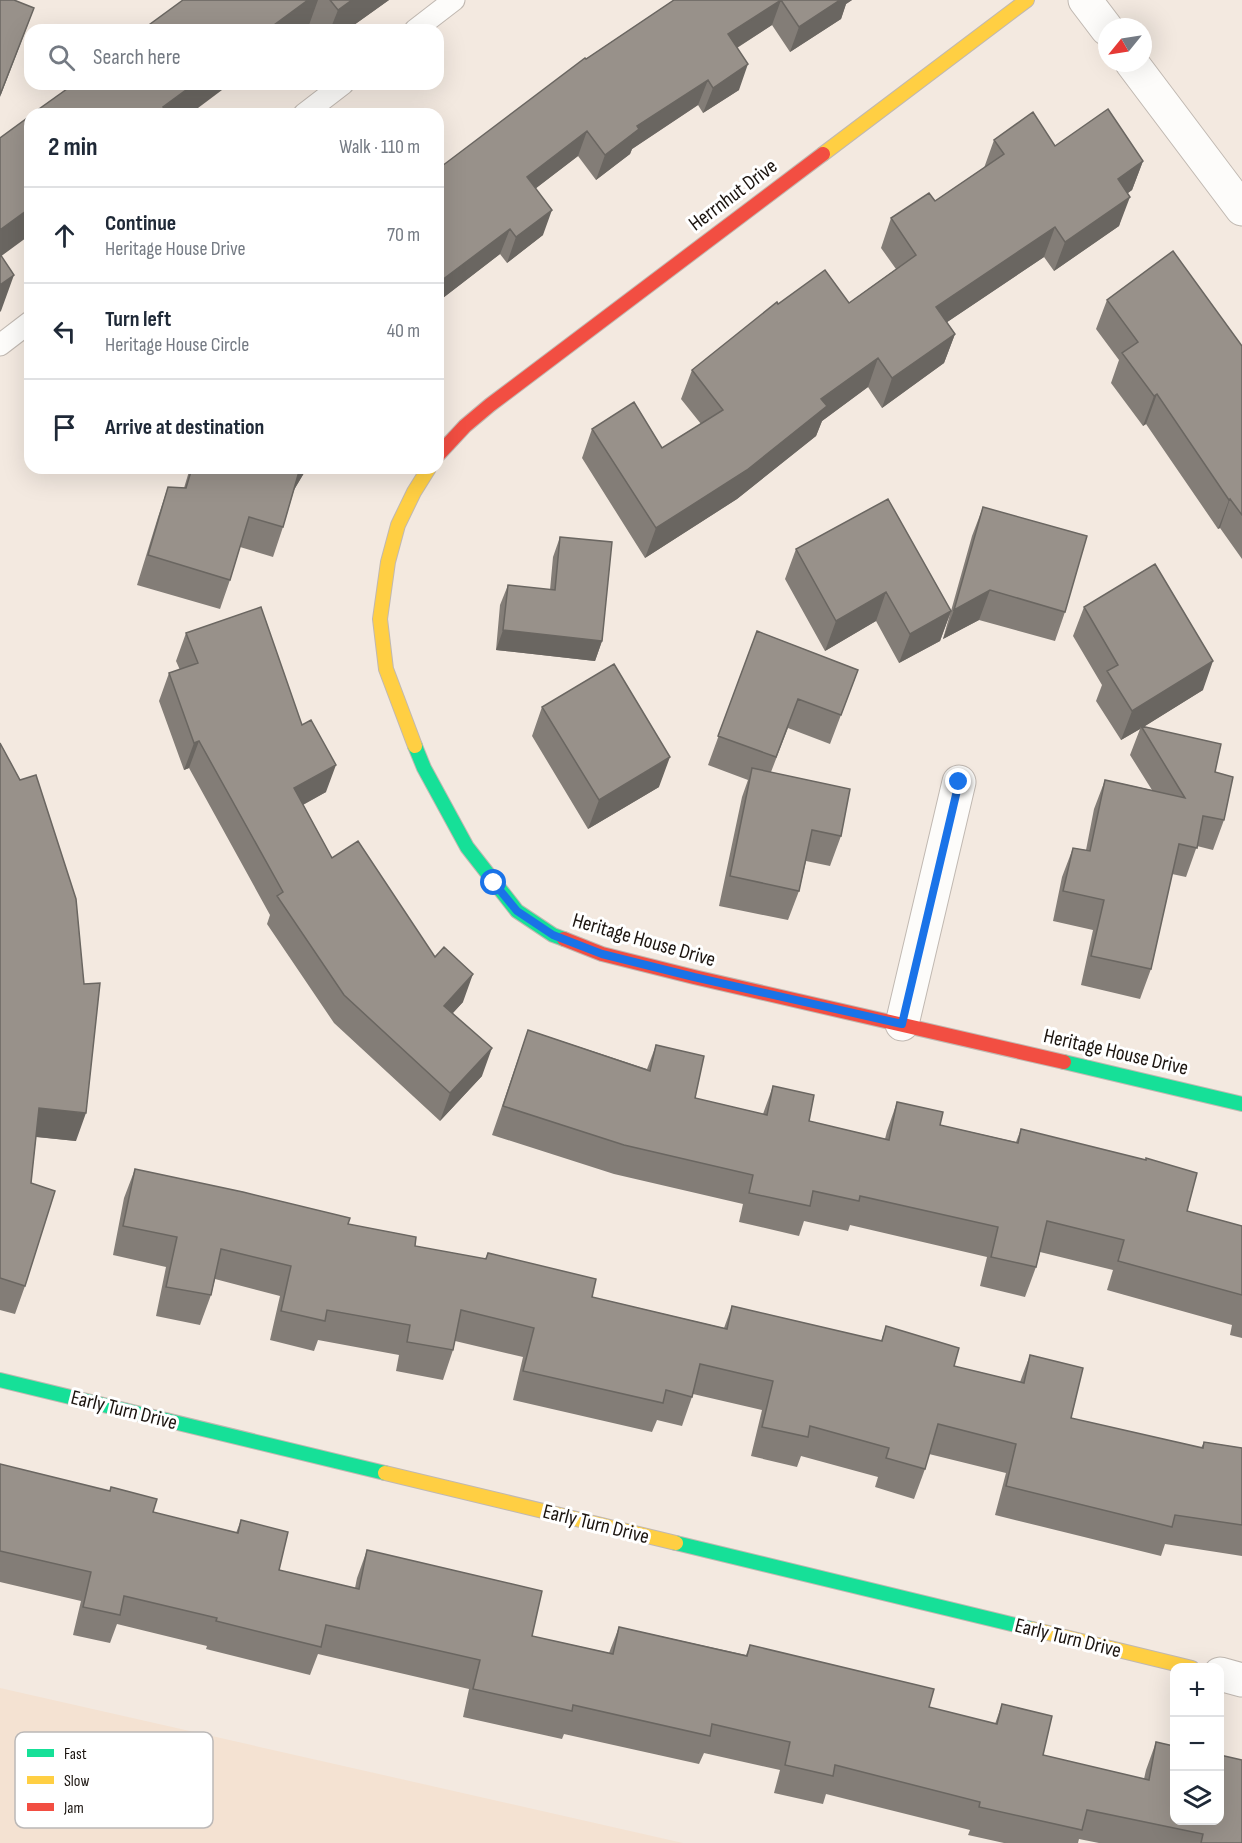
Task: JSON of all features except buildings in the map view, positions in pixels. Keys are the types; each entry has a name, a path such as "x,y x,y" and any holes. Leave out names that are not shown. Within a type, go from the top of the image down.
{"street":[{"name":"Herrnhut Drive","path":"444,449 465,426 490,405 1027,0"},
{"path":"1085,0 1099,18"},
{"path":"1139,72 1242,209"},
{"name":"Heritage House Drive","path":"425,474 398,525 388,562 380,619 386,669 424,768 467,847 517,911 553,935 602,954 1242,1104"},
{"path":"902,1024 959,782"},
{"name":"Early Turn Drive","path":"0,1380 1171,1663"},
{"path":"1224,1675 1242,1680"}],"lane":[{"path":"422,24 454,0"},
{"path":"312,108 335,90"},
{"path":"0,345 24,327"}],"shaded area":[{"path":"0,1688 194,1732 15,1732 15,1828 213,1828 213,1736 683,1843 0,1843"}],"traffic: fast":[{"path":"415,746 424,768 467,847 517,911 553,935 564,939"},
{"path":"1064,1062 1242,1104"},
{"path":"0,1380 385,1473"},
{"path":"676,1543 1032,1629"}],"traffic: slow":[{"path":"823,154 1027,0"},
{"path":"415,746 386,669 380,619 388,562 398,525 425,474"},
{"path":"385,1473 676,1543"},
{"path":"1032,1629 1171,1663"}],"traffic: jam":[{"path":"444,449 465,426 490,405 823,154"},
{"path":"564,939 602,954 694,977 1064,1062"}],"route":[{"path":"494,883 517,911 553,935 602,954 902,1024 959,782"}]}
